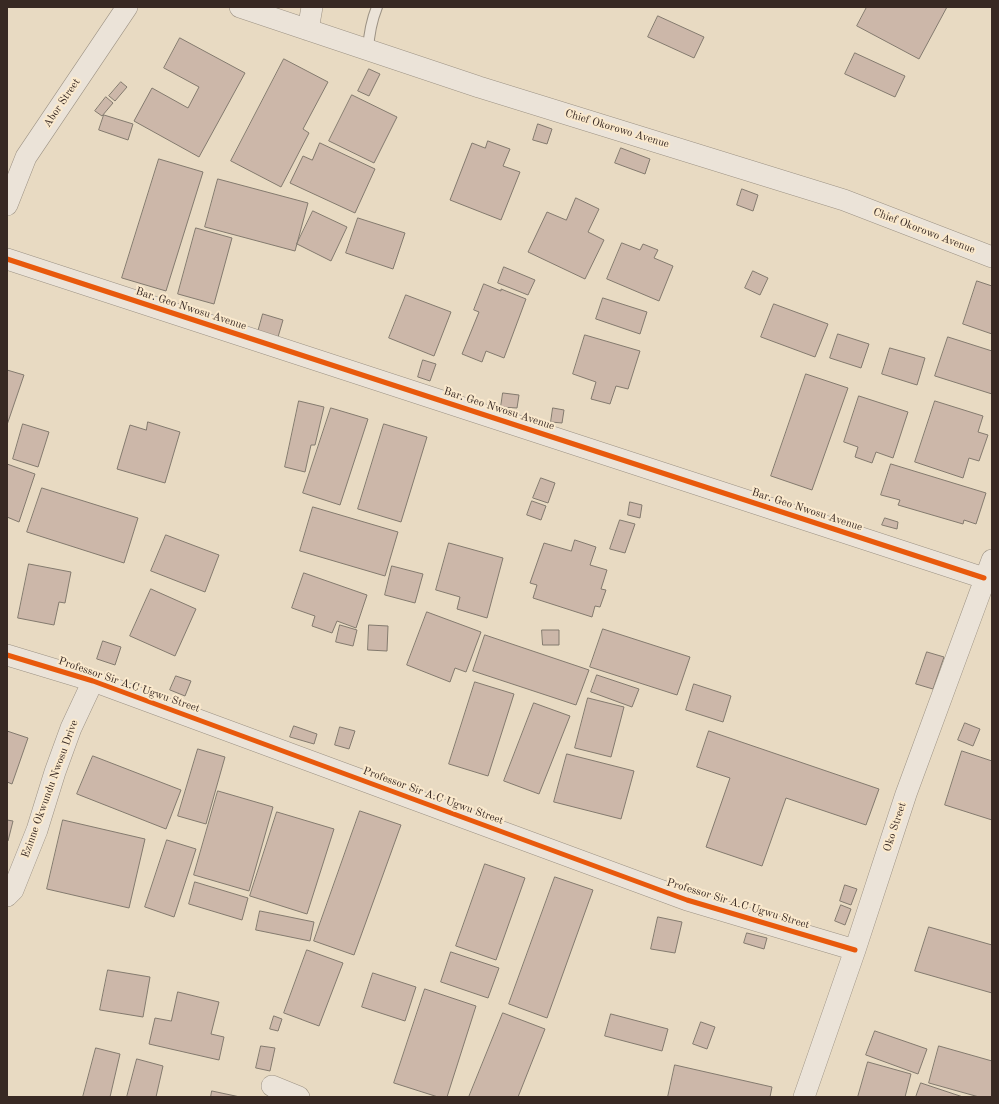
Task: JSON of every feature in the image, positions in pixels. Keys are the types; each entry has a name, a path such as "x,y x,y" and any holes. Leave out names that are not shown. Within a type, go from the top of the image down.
{"street":[{"name":"Abor Street","path":"7,205 26,157 127,7"},
{"name":"Chief Okorowo Avenue","path":"240,7 487,89 844,200 992,257"},
{"path":"308,30 312,7"},
{"name":"Bar. Geo Nwosu Avenue","path":"7,259 984,578"},
{"name":"Oko Street","path":"804,1097 906,794 984,578 992,560"},
{"name":"Professor Sir A.C Ugwu Street","path":"7,655 93,681 687,900 854,950"},
{"name":"Ezinne Okwundu Nwosu Drive","path":"7,896 13,890 36,830 71,728 93,681"},
{"path":"272,1086 300,1097"}],"lane":[{"path":"368,50 372,20 378,7"}],"building":[{"path":"867,7 947,7 919,59 857,26"},
{"path":"658,16 704,37 694,58 648,37"},
{"path":"180,38 245,73 199,157 134,121 152,88 188,108 199,87 164,68"},
{"path":"855,53 905,76 895,97 845,74"},
{"path":"284,59 328,82 303,129 309,133 281,187 231,161"},
{"path":"369,69 380,74 369,96 358,91"},
{"path":"121,82 127,87 115,101 109,96"},
{"path":"352,95 397,117 374,163 329,141"},
{"path":"106,97 113,103 102,116 95,111"},
{"path":"104,115 133,124 128,140 99,130"},
{"path":"538,124 552,129 547,144 533,140"},
{"path":"488,141 510,149 503,166 520,172 501,220 450,200 472,143 485,148"},
{"path":"320,143 375,169 355,213 290,183 303,156 312,160"},
{"path":"621,148 650,159 645,174 615,163"},
{"path":"159,159 203,172 166,291 122,278"},
{"path":"218,179 308,203 295,251 205,227"},
{"path":"742,189 758,195 753,211 737,205"},
{"path":"576,198 599,209 588,232 604,240 585,279 528,252 547,212 566,220"},
{"path":"313,211 347,227 331,261 297,244"},
{"path":"358,218 405,233 393,269 346,253"},
{"path":"196,228 232,238 214,304 178,294"},
{"path":"622,243 640,250 643,244 658,250 654,258 673,266 659,301 607,279"},
{"path":"504,267 535,280 528,295 498,283"},
{"path":"753,271 768,278 760,295 745,288"},
{"path":"977,281 992,286 992,334 963,324"},
{"path":"484,284 526,299 504,358 486,351 482,362 462,354 479,312 474,310"},
{"path":"406,295 451,312 434,356 389,338"},
{"path":"603,298 647,312 640,334 596,319"},
{"path":"774,304 828,324 815,357 761,337"},
{"path":"263,314 283,320 278,337 258,332"},
{"path":"838,334 869,344 861,368 830,358"},
{"path":"585,335 640,351 628,389 616,386 610,404 591,399 596,382 573,374"},
{"path":"948,337 992,351 992,394 935,376"},
{"path":"890,348 925,358 917,385 882,374"},
{"path":"423,360 436,364 430,381 418,377"},
{"path":"7,370 24,375 7,425"},
{"path":"806,374 848,388 812,490 771,476"},
{"path":"503,393 519,395 517,408 501,407"},
{"path":"859,396 908,412 893,458 876,452 872,463 855,457 858,447 844,442"},
{"path":"299,401 324,407 315,445 311,445 305,472 285,467"},
{"path":"935,401 983,416 978,432 988,435 979,461 969,458 963,478 915,462"},
{"path":"331,408 368,419 340,505 303,493"},
{"path":"553,408 564,410 562,423 551,422"},
{"path":"148,422 180,432 165,483 117,469 130,425 146,430"},
{"path":"23,424 49,432 38,467 13,459"},
{"path":"384,424 427,437 401,522 358,509"},
{"path":"7,464 35,474 19,522 7,517"},
{"path":"891,464 986,493 976,524 964,520 963,524 898,505 900,500 881,495"},
{"path":"541,478 555,483 548,503 533,498"},
{"path":"42,488 138,518 124,563 27,532"},
{"path":"532,501 546,506 541,520 527,515"},
{"path":"630,502 642,505 640,518 628,515"},
{"path":"313,507 398,532 385,576 300,551"},
{"path":"885,518 898,522 897,529 882,525"},
{"path":"620,520 635,524 625,553 610,549"},
{"path":"166,535 219,555 205,592 151,571"},
{"path":"575,540 596,547 590,565 607,570 601,589 606,590 600,607 595,606 592,617 533,598 537,585 530,583 544,543 571,551"},
{"path":"449,543 503,558 487,618 457,609 460,597 436,590"},
{"path":"29,564 71,572 65,603 59,602 54,625 18,618"},
{"path":"392,566 423,574 415,603 385,595"},
{"path":"304,573 367,595 356,628 337,621 332,633 312,626 315,616 292,608"},
{"path":"151,589 196,609 175,656 130,636"},
{"path":"427,612 481,632 466,672 455,668 450,682 407,665"},
{"path":"340,625 357,630 353,646 336,642"},
{"path":"369,625 388,626 387,651 368,650"},
{"path":"603,629 690,657 677,695 590,667"},
{"path":"542,630 559,630 559,645 543,645"},
{"path":"485,635 589,670 576,705 473,671"},
{"path":"103,641 121,647 115,665 97,659"},
{"path":"927,652 944,657 933,689 916,684"},
{"path":"597,675 639,689 632,707 591,692"},
{"path":"176,676 191,681 185,696 170,690"},
{"path":"475,682 514,694 488,776 449,764"},
{"path":"694,684 731,696 723,722 686,710"},
{"path":"588,698 624,707 611,757 575,748"},
{"path":"534,703 570,716 539,794 504,781"},
{"path":"965,723 980,729 973,746 958,740"},
{"path":"294,726 317,734 314,744 290,737"},
{"path":"340,727 355,731 349,749 335,745"},
{"path":"7,731 28,738 12,784 7,782"},
{"path":"709,731 879,789 866,825 786,798 762,866 706,847 730,778 697,767"},
{"path":"198,749 225,757 206,824 178,816"},
{"path":"962,751 992,761 992,820 945,805"},
{"path":"567,754 634,771 621,819 554,802"},
{"path":"93,756 181,790 166,829 77,794"},
{"path":"218,791 273,807 249,891 194,875"},
{"path":"360,811 401,825 354,955 314,941"},
{"path":"277,812 334,829 307,914 250,896"},
{"path":"7,820 13,821 8,841 7,841"},
{"path":"63,820 145,839 129,908 47,889"},
{"path":"167,840 196,849 174,917 145,907"},
{"path":"485,864 525,878 496,960 456,946"},
{"path":"555,877 593,890 547,1018 509,1004"},
{"path":"195,882 248,898 242,920 189,904"},
{"path":"845,885 857,889 851,905 840,901"},
{"path":"841,905 851,909 845,925 835,921"},
{"path":"260,911 314,922 310,941 256,930"},
{"path":"658,917 682,922 675,953 651,949"},
{"path":"929,927 992,945 992,993 915,971"},
{"path":"747,933 767,938 764,949 744,943"},
{"path":"307,950 343,963 319,1026 284,1013"},
{"path":"451,952 499,968 488,998 441,982"},
{"path":"108,970 150,977 143,1017 100,1010"},
{"path":"373,973 416,987 405,1021 362,1007"},
{"path":"425,989 476,1006 447,1097 438,1097 394,1083"},
{"path":"178,992 219,1002 211,1034 224,1037 219,1060 149,1044 155,1018 171,1021"},
{"path":"503,1013 545,1029 518,1097 469,1097"},
{"path":"611,1014 668,1029 662,1051 605,1036"},
{"path":"274,1016 282,1019 278,1031 270,1029"},
{"path":"701,1022 715,1027 707,1049 693,1044"},
{"path":"875,1031 927,1049 918,1074 866,1055"},
{"path":"261,1046 275,1048 270,1071 256,1068"},
{"path":"939,1046 992,1061 992,1097 979,1097 929,1083"},
{"path":"96,1048 120,1054 110,1097 83,1097"},
{"path":"137,1059 163,1066 156,1097 127,1097"},
{"path":"868,1062 911,1074 905,1097 858,1097"},
{"path":"675,1065 772,1087 770,1097 668,1097"},
{"path":"921,1083 963,1097 916,1097"},
{"path":"212,1091 240,1097 211,1097"}],"cycle path":[{"path":"7,259 984,578"},
{"path":"7,655 93,681 687,900 855,950"}]}
